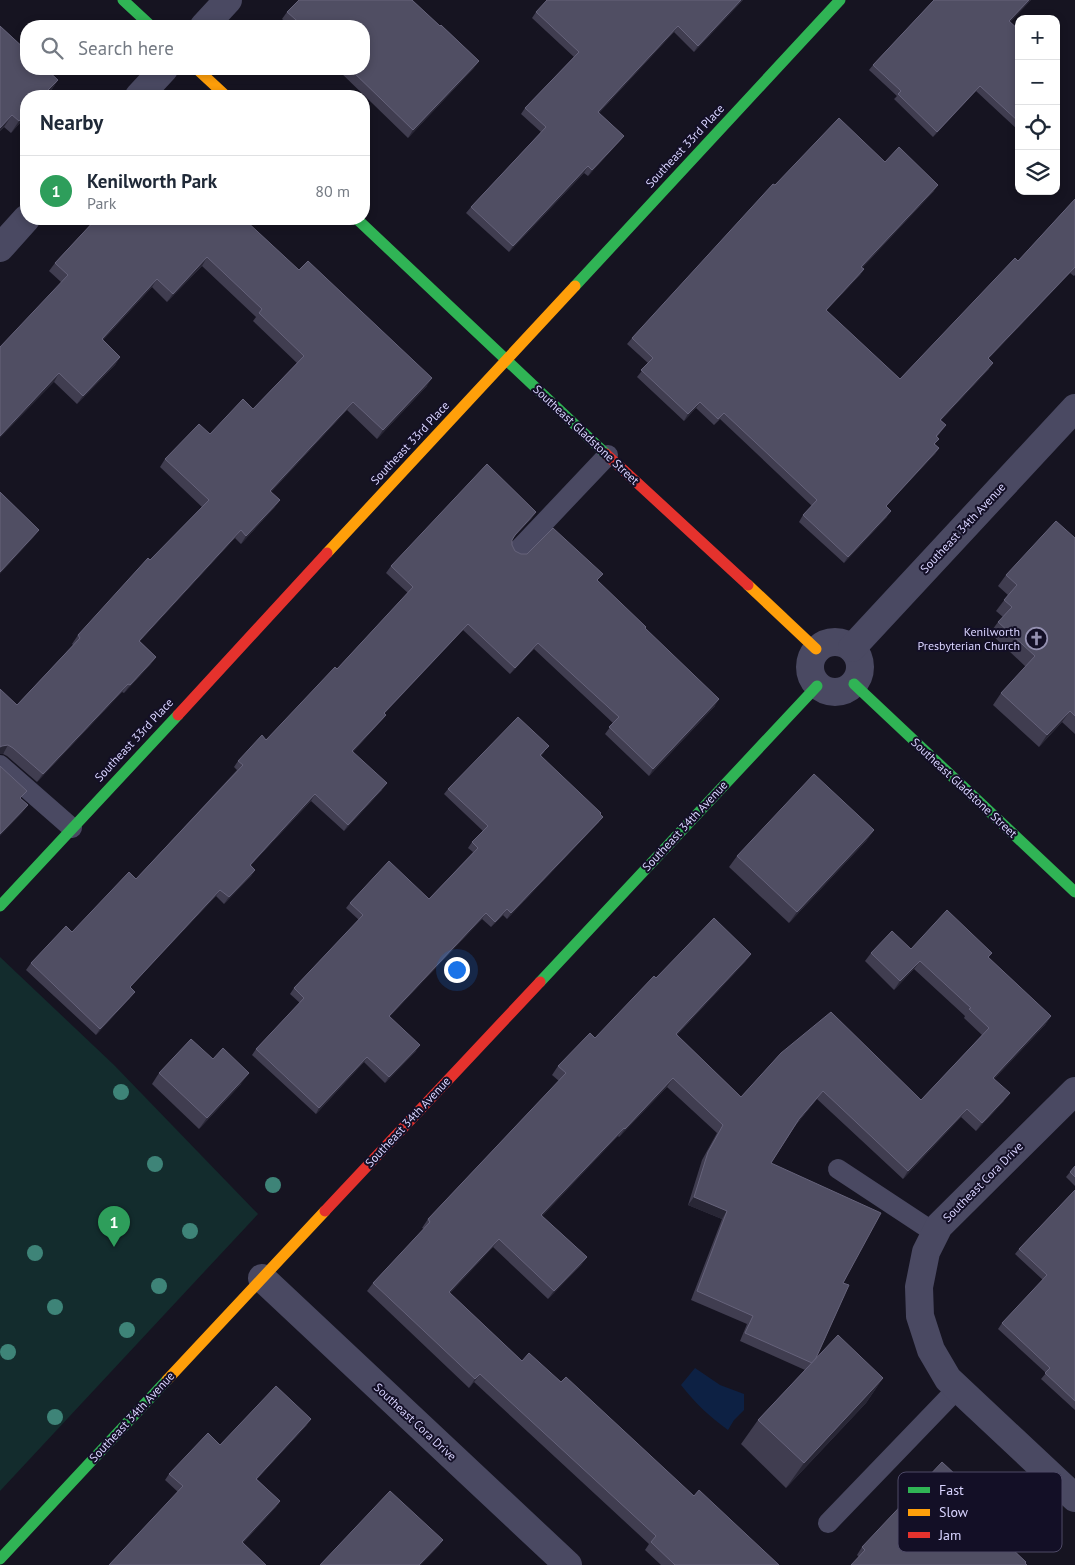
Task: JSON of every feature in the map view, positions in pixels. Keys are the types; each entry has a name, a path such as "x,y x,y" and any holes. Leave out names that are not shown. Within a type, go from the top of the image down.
{"street":[{"path":"123,0 145,20"},
{"path":"210,20 228,0"},
{"name":"Southeast 33rd Place","path":"0,906 840,0"},
{"path":"145,90 158,75"},
{"path":"203,75 220,90"},
{"path":"0,248 21,225"},
{"name":"Southeast Gladstone Street","path":"363,225 505,360 816,649"},
{"name":"Southeast 34th Avenue","path":"852,648 1075,408"},
{"path":"838,642 852,648 858,656 860,666 859,675 854,684 846,690 836,692 826,691 818,686 809,668 811,658 816,649 823,644 838,642"},
{"name":"Southeast Gladstone Street","path":"854,684 1075,892"},
{"name":"Southeast 34th Avenue","path":"0,1559 818,686"},
{"name":"Southeast Cora Drive","path":"1047,1472 948,1379 931,1350 920,1316 920,1287 926,1252 939,1226 1075,1091"},
{"name":"Southeast Cora Drive","path":"262,1278 568,1565"},
{"name":"Southeast Cora Drive","path":"1062,1486 1075,1498"}],"lane":[{"path":"519,549 608,455"},
{"path":"0,765 72,828"},
{"path":"838,1169 935,1233"},
{"path":"828,1523 958,1388"}],"green space":[{"path":"0,957 114,1065 258,1214 0,1491"}],"water":[{"path":"695,1368 720,1385 744,1394 744,1410 734,1420 728,1430 703,1409 681,1385"}],"building":[{"path":"299,0 412,0 479,61 413,130 356,75 370,75 370,20 296,20 287,12"},
{"path":"547,0 741,0 698,46 678,26 598,112 624,136 592,170 588,166 513,246 471,207 546,127 525,108 579,52 536,12"},
{"path":"934,0 1029,0 1009,21 1015,26 1015,118 980,86 937,132 898,94 901,91 873,65"},
{"path":"0,26 20,44 20,75 53,75 58,80 48,90 20,90 20,120 12,115 0,128"},
{"path":"839,118 885,162 899,147 938,185 861,267 864,269 826,310 900,379 1015,258 1018,261 1075,199 1075,267 988,358 993,363 940,420 946,425 936,436 939,439 934,444 939,448 886,506 891,511 848,557 803,515 817,500 724,413 718,419 700,402 688,414 641,370 653,358 632,338 773,184 775,185"},
{"path":"90,225 250,225 299,270 308,261 432,378 383,430 353,402 270,491 280,500 246,536 241,530 139,641 156,657 43,774 13,748 8,745 0,747 0,689 17,705 80,638 78,635 148,558 150,560 209,500 165,459 199,424 210,434 243,399 253,409 304,356 259,313 262,309 207,257 173,294 157,279 102,339 120,357 83,396 59,373 0,436 0,347 68,275 55,263"},
{"path":"487,464 536,512 512,540 515,551 527,554 553,528 603,574 597,580 719,699 653,769 609,727 619,717 538,643 515,668 468,624 384,713 386,715 352,751 387,783 348,825 315,794 250,865 255,870 229,897 220,890 130,987 135,992 100,1029 31,963 66,926 72,932 129,872 136,879 243,765 238,761 262,735 266,740 335,667 337,669 413,587 391,566"},
{"path":"0,492 39,530 0,572"},
{"name":"Kenilworth Presbyterian Church","path":"1056,521 1075,538 1075,716 1070,711 1047,735 1001,693 1035,656 998,622 1012,607 1004,600 1017,585 1006,575"},
{"path":"518,717 549,746 540,755 603,817 511,913 507,909 495,922 486,913 389,1016 420,1045 389,1077 367,1057 319,1108 256,1049 304,998 294,988 363,915 350,903 389,861 429,899 478,848 472,842 488,826 448,789"},
{"path":"0,766 27,791 20,798 28,805 0,834"},
{"path":"814,774 874,830 797,912 737,856"},
{"path":"947,910 992,953 988,957 1051,1016 993,1078 1010,1093 982,1123 967,1109 908,1171 823,1091 799,1119 771,1163 881,1213 843,1283 849,1285 812,1363 745,1333 753,1316 697,1291 727,1211 694,1197 708,1152 723,1125 673,1078 541,1215 587,1257 554,1291 499,1239 449,1292 522,1361 529,1353 561,1382 566,1377 694,1496 699,1490 779,1565 675,1565 651,1542 656,1536 480,1374 475,1379 373,1283 430,1222 428,1219 566,1073 558,1066 590,1033 595,1038 654,976 656,978 714,918 751,954 676,1034 741,1097 781,1053 831,1012 921,1100 989,1028 969,1009 971,1008 920,961 900,981 871,953 892,931 911,949"},
{"path":"191,1039 213,1059 223,1048 249,1073 207,1118 159,1073"},
{"path":"1075,1166 1075,1177 1070,1172"},
{"path":"1075,1190 1075,1401 1045,1373 1050,1368 1002,1323 1047,1275 1019,1249"},
{"path":"838,1335 883,1378 804,1463 758,1420"},
{"path":"276,1386 311,1419 256,1479 280,1501 242,1542 266,1565 109,1565 183,1486 169,1474 208,1433 220,1445"},
{"path":"942,1462 953,1472 933,1472"},
{"path":"390,1491 443,1540 419,1565 320,1565"},
{"path":"898,1509 898,1552 1015,1552 1027,1565 851,1565 865,1550 862,1547"}],"traffic: fast":[{"path":"123,0 145,20"},
{"path":"575,286 840,0"},
{"path":"363,225 606,454"},
{"path":"854,684 1075,892"},
{"path":"540,982 817,686"},
{"path":"0,906 178,715"},
{"path":"0,1559 167,1380"}],"traffic: slow":[{"path":"203,75 220,90"},
{"path":"327,553 575,286"},
{"path":"748,585 816,649"},
{"path":"167,1380 325,1211"}],"traffic: jam":[{"path":"606,454 748,585"},
{"path":"178,715 327,553"},
{"path":"325,1211 540,982"}],"place":[{"name":"Kenilworth Presbyterian Church","path":"1036,639"},
{"name":"Kenilworth Park","path":"114,1247"}]}
